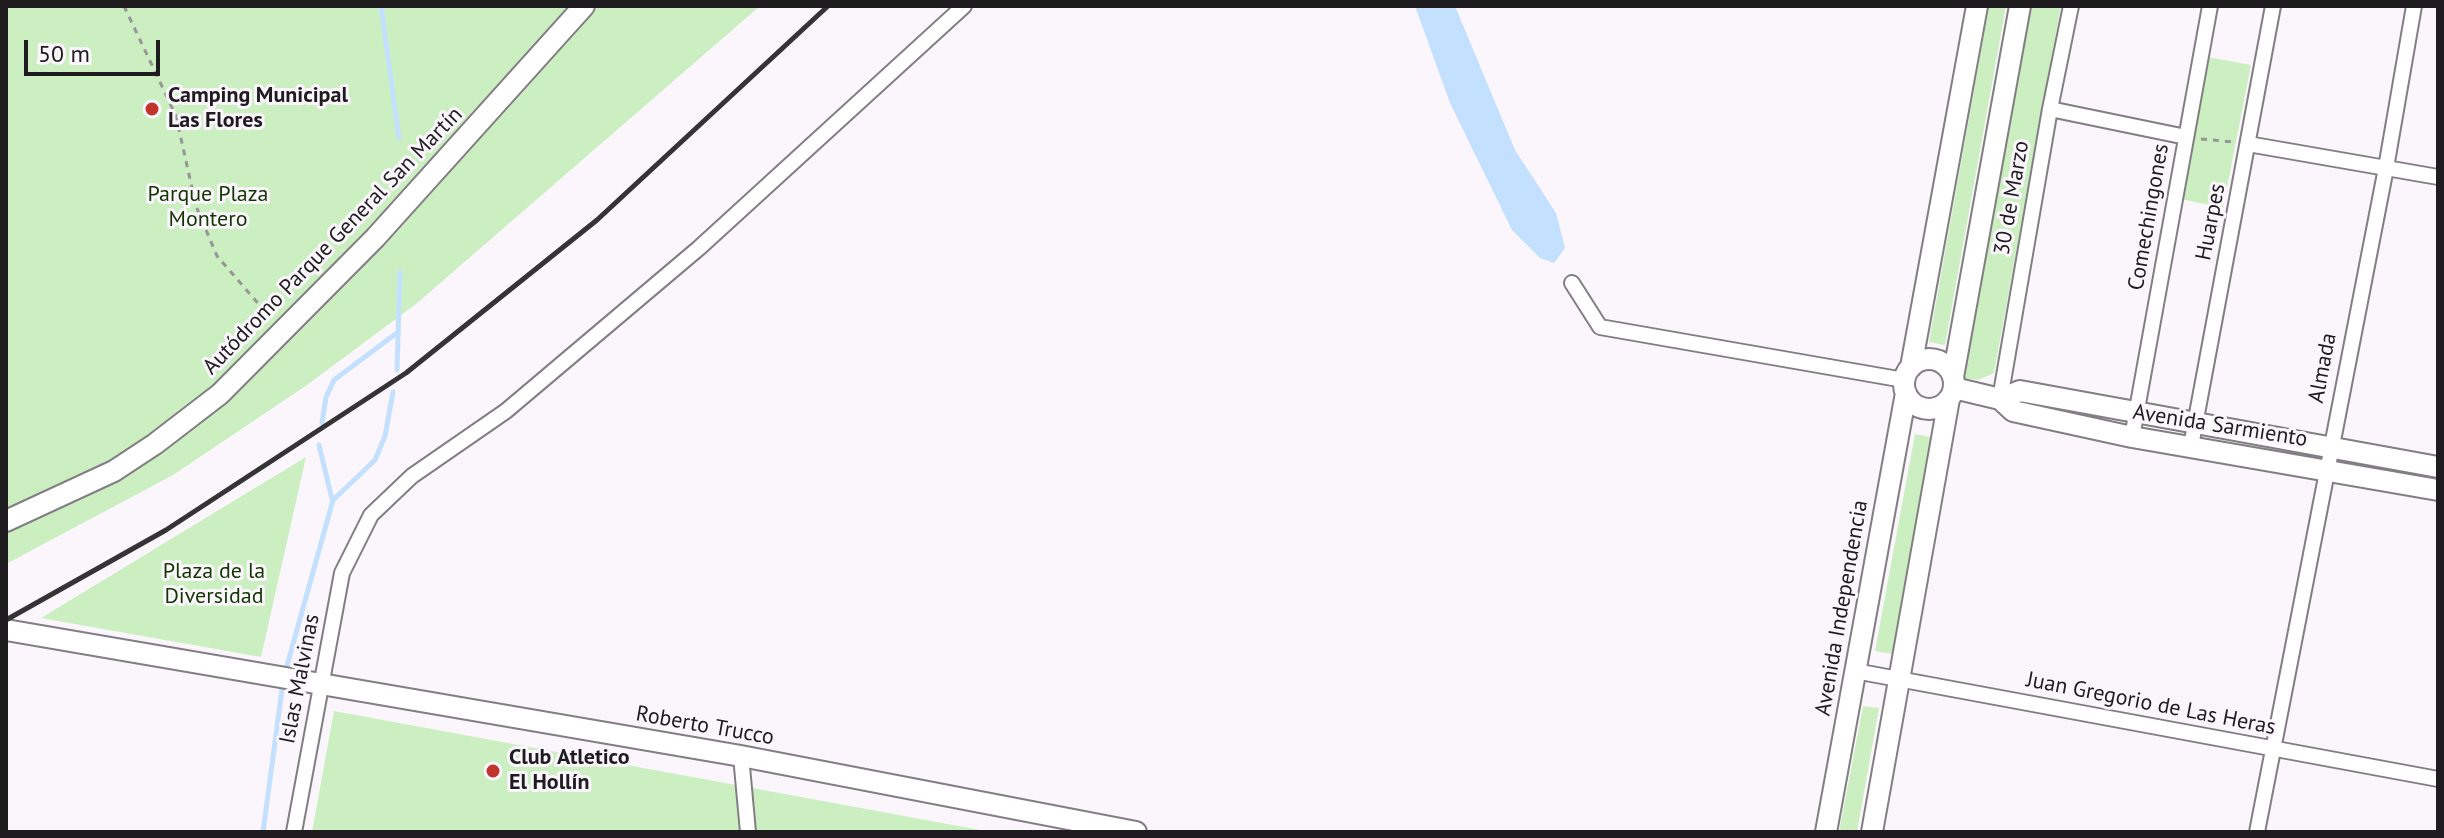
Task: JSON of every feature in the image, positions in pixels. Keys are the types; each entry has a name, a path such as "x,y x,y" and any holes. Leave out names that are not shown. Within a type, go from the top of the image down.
{"main road":[{"name":"Autódromo Parque General San Martín","path":"6,521 114,471 220,394 375,238 584,6"},
{"name":"Avenida Independencia","path":"1826,832 1977,6"},
{"path":"1872,832 2020,6"},
{"path":"1925,359 1938,360 1952,388 1928,409 1915,404 1907,380 1925,359"},
{"name":"Avenida Sarmiento","path":"1952,388 2000,399 2013,411 2132,437 2327,468 2438,490"},
{"name":"Avenida Sarmiento","path":"2000,399 2020,391 2438,467"},
{"name":"Roberto Trucco","path":"6,630 741,756 1062,826 1136,832"}],"street":[{"name":"Islas Malvinas","path":"294,832 342,573 357,537 390,495 506,411 699,248 964,6"},
{"name":"30 de Marzo","path":"2000,399 2071,6"},
{"name":"Comechingones","path":"2132,437 2210,6"},
{"name":"Huarpes","path":"2191,446 2273,6"},
{"name":"Almada","path":"2257,832 2386,168 2414,6"},
{"path":"2050,109 2186,137"},
{"path":"2248,144 2438,177"},
{"path":"1572,283 1600,327 1907,380"},
{"name":"Juan Gregorio de Las Heras","path":"1855,671 2438,779"},
{"path":"741,756 748,832"}],"path":[{"path":"124,6 176,116 196,206 217,256 263,309 302,313"},
{"path":"2186,137 2248,144"}],"green space":[{"name":"Parque Plaza Montero","path":"6,6 760,6 416,304 307,385 173,475 6,564"},
{"path":"1989,6 2006,6 1945,345 1929,342"},
{"path":"2027,6 2061,6 1994,373 1978,380 1963,378"},
{"path":"2208,57 2251,65 2223,208 2181,199"},
{"path":"1915,434 1931,437 1892,654 1875,651"},
{"name":"Plaza de la Diversidad","path":"306,457 261,657 41,618"},
{"path":"1863,706 1879,708 1857,832 1839,832"},
{"name":"Club Atletico El Hollín","path":"334,711 991,832 312,832"}],"water":[{"path":"1415,6 1455,6 1515,150 1556,213 1565,248 1554,263 1540,258 1512,230 1450,103"}],"waterway":[{"path":"381,6 399,138"},
{"path":"397,370 400,272"},
{"path":"322,423 326,397 334,380 398,332"},
{"path":"285,673 333,500 375,460 385,436 393,392"},
{"path":"319,445 332,499"},
{"path":"263,832 283,682"}],"railway":[{"path":"6,620 166,530 406,373 597,220 828,6"}],"place":[{"name":"Camping Municipal Las Flores","path":"152,109"},
{"name":"Club Atletico El Hollín","path":"493,771"}]}
